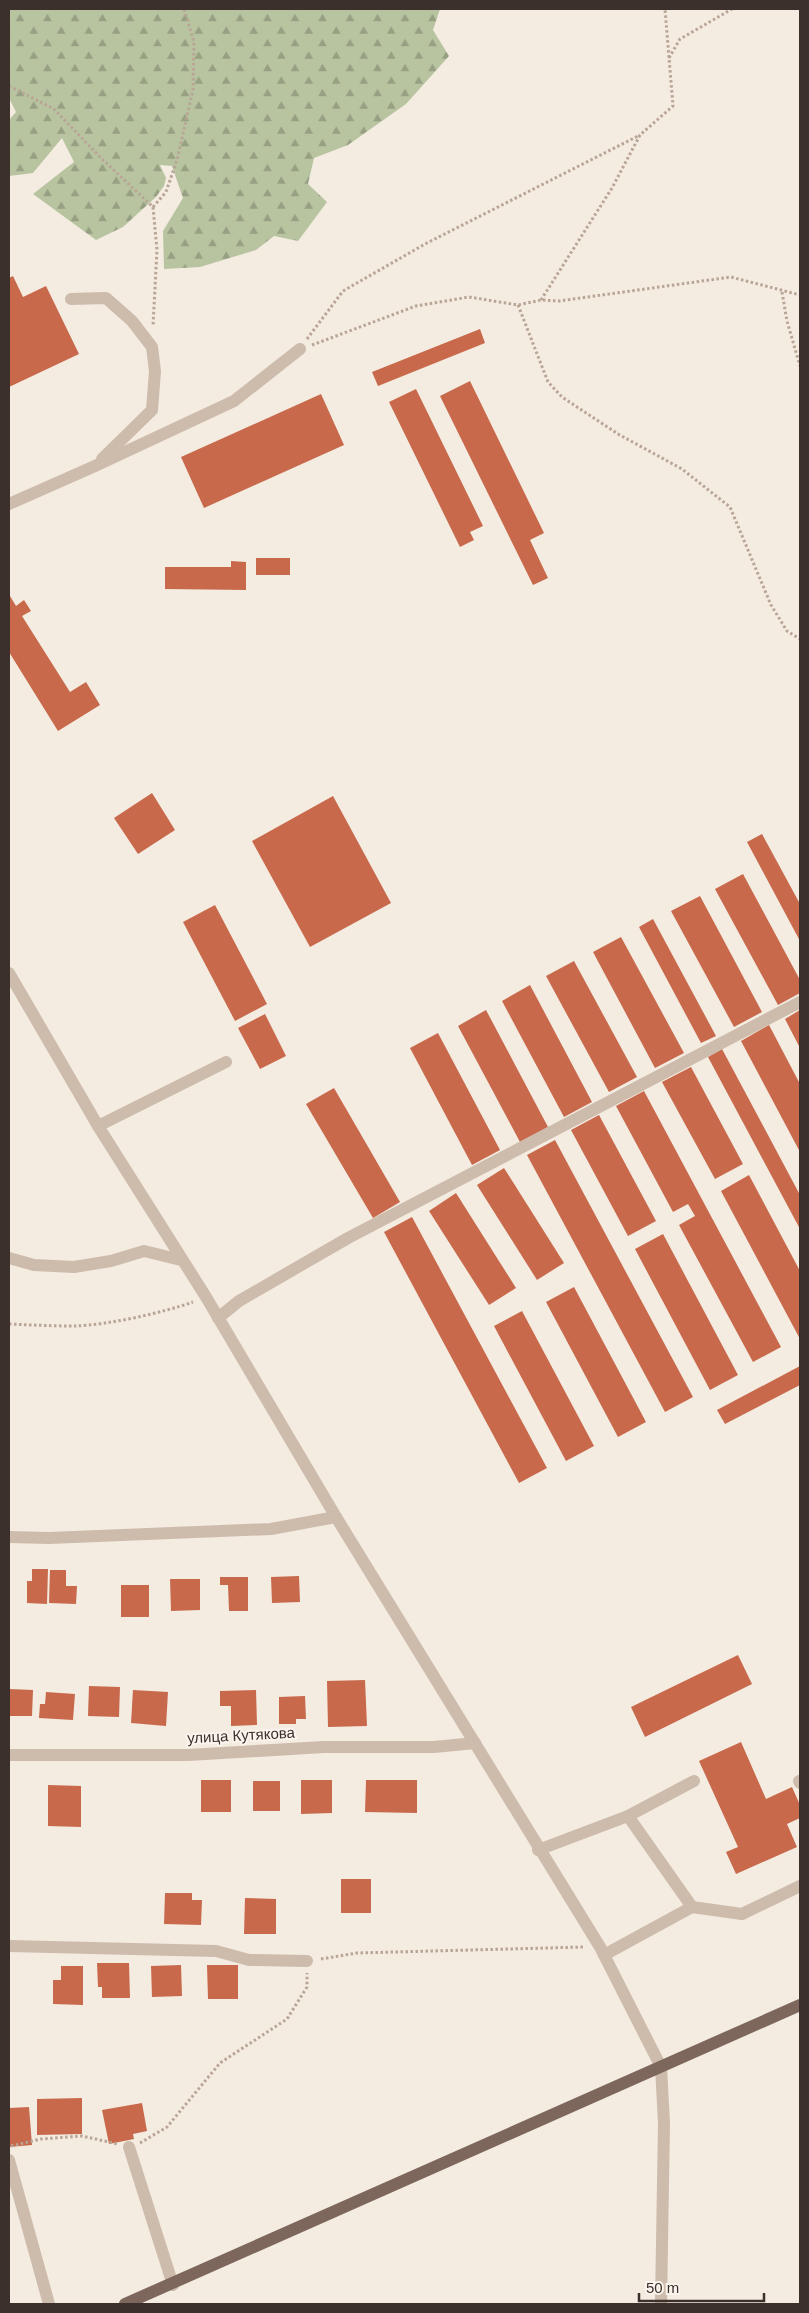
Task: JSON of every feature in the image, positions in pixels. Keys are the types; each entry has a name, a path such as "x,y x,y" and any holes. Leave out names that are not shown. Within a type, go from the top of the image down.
{"main road":[{"path":"126,2304 800,2004"}],"street":[{"path":"71,298 106,298 132,321 152,347 155,370 152,410 95,466"},
{"path":"9,504 234,401 300,349"},
{"path":"9,973 98,1126 206,1298 336,1517 475,1743 538,1850 602,1951 661,2067 664,2123 661,2304"},
{"path":"9,996 23,995"},
{"path":"218,1318 239,1301 348,1238 800,1002"},
{"path":"98,1126 226,1062"},
{"path":"9,1258 34,1265 74,1267 111,1261 144,1251 181,1260"},
{"path":"9,1537 271,1529 336,1517"},
{"name":"улица Кутякова","path":"9,1756 188,1755 324,1747 434,1747 475,1743"},
{"path":"538,1850 628,1816 694,1781"},
{"path":"628,1816 692,1907"},
{"path":"602,1951 692,1907 742,1914 800,1886"},
{"path":"9,1946 216,1952 250,1960 307,1961"},
{"path":"129,2147 172,2285"},
{"path":"9,2160 49,2304"}],"path":[{"path":"152,347 157,250 154,207 166,192 177,160 193,90 194,42 184,9"},
{"path":"300,349 343,291 426,244 640,136 673,106 665,9"},
{"path":"668,58 680,39 732,9"},
{"path":"9,86 54,109 101,158 154,207"},
{"path":"541,300 612,188 640,136"},
{"path":"300,349 416,306 468,297 518,305 541,300 559,301 731,277 782,292 800,295"},
{"path":"782,292 787,321 800,366"},
{"path":"518,305 548,382 562,397 618,434 682,469 730,507 771,605 787,631 800,638"},
{"path":"9,1324 75,1326 97,1324 178,1308 206,1298"},
{"path":"9,2146 41,2139 82,2136 129,2147 146,2141 167,2127 220,2063 287,2020 307,1987 307,1961 357,1953 602,1951"}],"green space":[{"path":"9,9 440,9 433,30 449,56 406,104 348,145 314,158 308,184 327,202 298,241 274,236 256,250 200,267 164,269 163,231 183,198 172,166 160,165 166,178 164,186 156,197 123,227 96,240 33,194 74,162 62,138 33,173 9,176 9,120 16,112 9,98"}],"building":[{"path":"13,276 23,297 46,286 79,354 9,387 9,278"},
{"path":"480,329 485,343 378,386 372,372"},
{"path":"470,381 544,533 530,540 548,578 533,585 440,396"},
{"path":"416,389 483,526 470,532 474,540 460,547 389,402"},
{"path":"321,394 344,445 204,508 181,457"},
{"path":"256,558 290,558 290,575 256,575"},
{"path":"231,561 246,562 246,590 165,589 165,567 231,567"},
{"path":"10,596 16,606 24,600 31,611 22,616 70,692 86,682 100,705 58,731 9,652"},
{"path":"152,793 175,830 138,854 114,818"},
{"path":"333,796 391,903 310,947 252,841"},
{"path":"762,834 800,904 800,941 747,842"},
{"path":"743,874 800,980 800,993 778,1005 715,889"},
{"path":"700,896 762,1012 734,1027 671,911"},
{"path":"215,905 267,1004 235,1021 183,922"},
{"path":"653,919 716,1036 701,1043 639,927"},
{"path":"621,937 684,1053 655,1068 593,952"},
{"path":"574,961 637,1077 609,1092 546,976"},
{"path":"530,985 592,1102 564,1117 502,1001"},
{"path":"486,1010 548,1127 520,1142 458,1026"},
{"path":"800,1010 800,1048 785,1019"},
{"path":"265,1014 286,1056 260,1069 238,1028"},
{"path":"769,1025 800,1084 800,1152 741,1041"},
{"path":"438,1033 500,1150 472,1165 410,1048"},
{"path":"722,1049 800,1195 800,1229 708,1057"},
{"path":"691,1067 743,1164 715,1179 662,1082"},
{"path":"334,1088 400,1202 373,1218 306,1104"},
{"path":"644,1091 781,1347 753,1362 679,1225 695,1216 688,1204 673,1212 616,1106"},
{"path":"599,1115 656,1221 628,1236 571,1130"},
{"path":"555,1140 693,1397 665,1412 527,1155"},
{"path":"504,1168 564,1263 537,1280 477,1185"},
{"path":"749,1175 800,1271 800,1339 721,1191"},
{"path":"456,1193 516,1288 489,1305 429,1211"},
{"path":"412,1217 547,1468 519,1483 384,1232"},
{"path":"663,1234 738,1375 710,1390 635,1249"},
{"path":"574,1287 646,1422 618,1437 546,1302"},
{"path":"522,1311 594,1446 566,1461 494,1326"},
{"path":"800,1366 800,1385 725,1424 717,1410"},
{"path":"32,1569 48,1569 47,1604 27,1603 27,1581 32,1581"},
{"path":"50,1570 66,1570 66,1586 77,1586 76,1604 49,1603"},
{"path":"299,1576 300,1602 272,1603 271,1577"},
{"path":"220,1577 248,1577 248,1611 229,1611 228,1585 220,1585"},
{"path":"170,1579 200,1579 200,1610 171,1611"},
{"path":"121,1585 149,1585 149,1617 121,1617"},
{"path":"738,1655 752,1684 645,1737 631,1707"},
{"path":"365,1680 367,1726 328,1727 327,1681"},
{"path":"89,1686 120,1687 119,1717 88,1716"},
{"path":"9,1689 33,1690 32,1716 9,1716"},
{"path":"133,1690 168,1692 166,1726 131,1723"},
{"path":"256,1690 257,1725 231,1726 231,1706 220,1706 220,1691"},
{"path":"46,1692 75,1694 73,1720 39,1718 40,1704 45,1704"},
{"path":"305,1696 306,1719 296,1719 296,1724 279,1724 279,1697"},
{"path":"741,1742 766,1799 792,1787 800,1805 800,1818 787,1824 797,1847 736,1874 726,1852 738,1847 699,1761"},
{"path":"201,1780 231,1780 231,1812 201,1812"},
{"path":"301,1780 332,1780 332,1813 301,1814"},
{"path":"366,1780 417,1780 417,1813 365,1812"},
{"path":"253,1781 280,1781 280,1811 253,1811"},
{"path":"48,1785 81,1786 81,1827 48,1826"},
{"path":"341,1879 371,1879 371,1913 341,1913"},
{"path":"165,1893 192,1893 192,1900 202,1900 201,1925 164,1924"},
{"path":"245,1898 276,1899 276,1934 244,1934"},
{"path":"97,1963 129,1963 130,1998 102,1998 102,1987 98,1987"},
{"path":"181,1965 182,1996 152,1997 151,1966"},
{"path":"207,1965 238,1965 238,1999 208,1999"},
{"path":"61,1966 83,1966 83,2005 53,2004 53,1980 61,1980"},
{"path":"82,2098 82,2134 37,2135 37,2099"},
{"path":"142,2103 147,2131 133,2134 134,2139 109,2144 102,2110"},
{"path":"29,2107 32,2145 9,2147 9,2108"}]}
